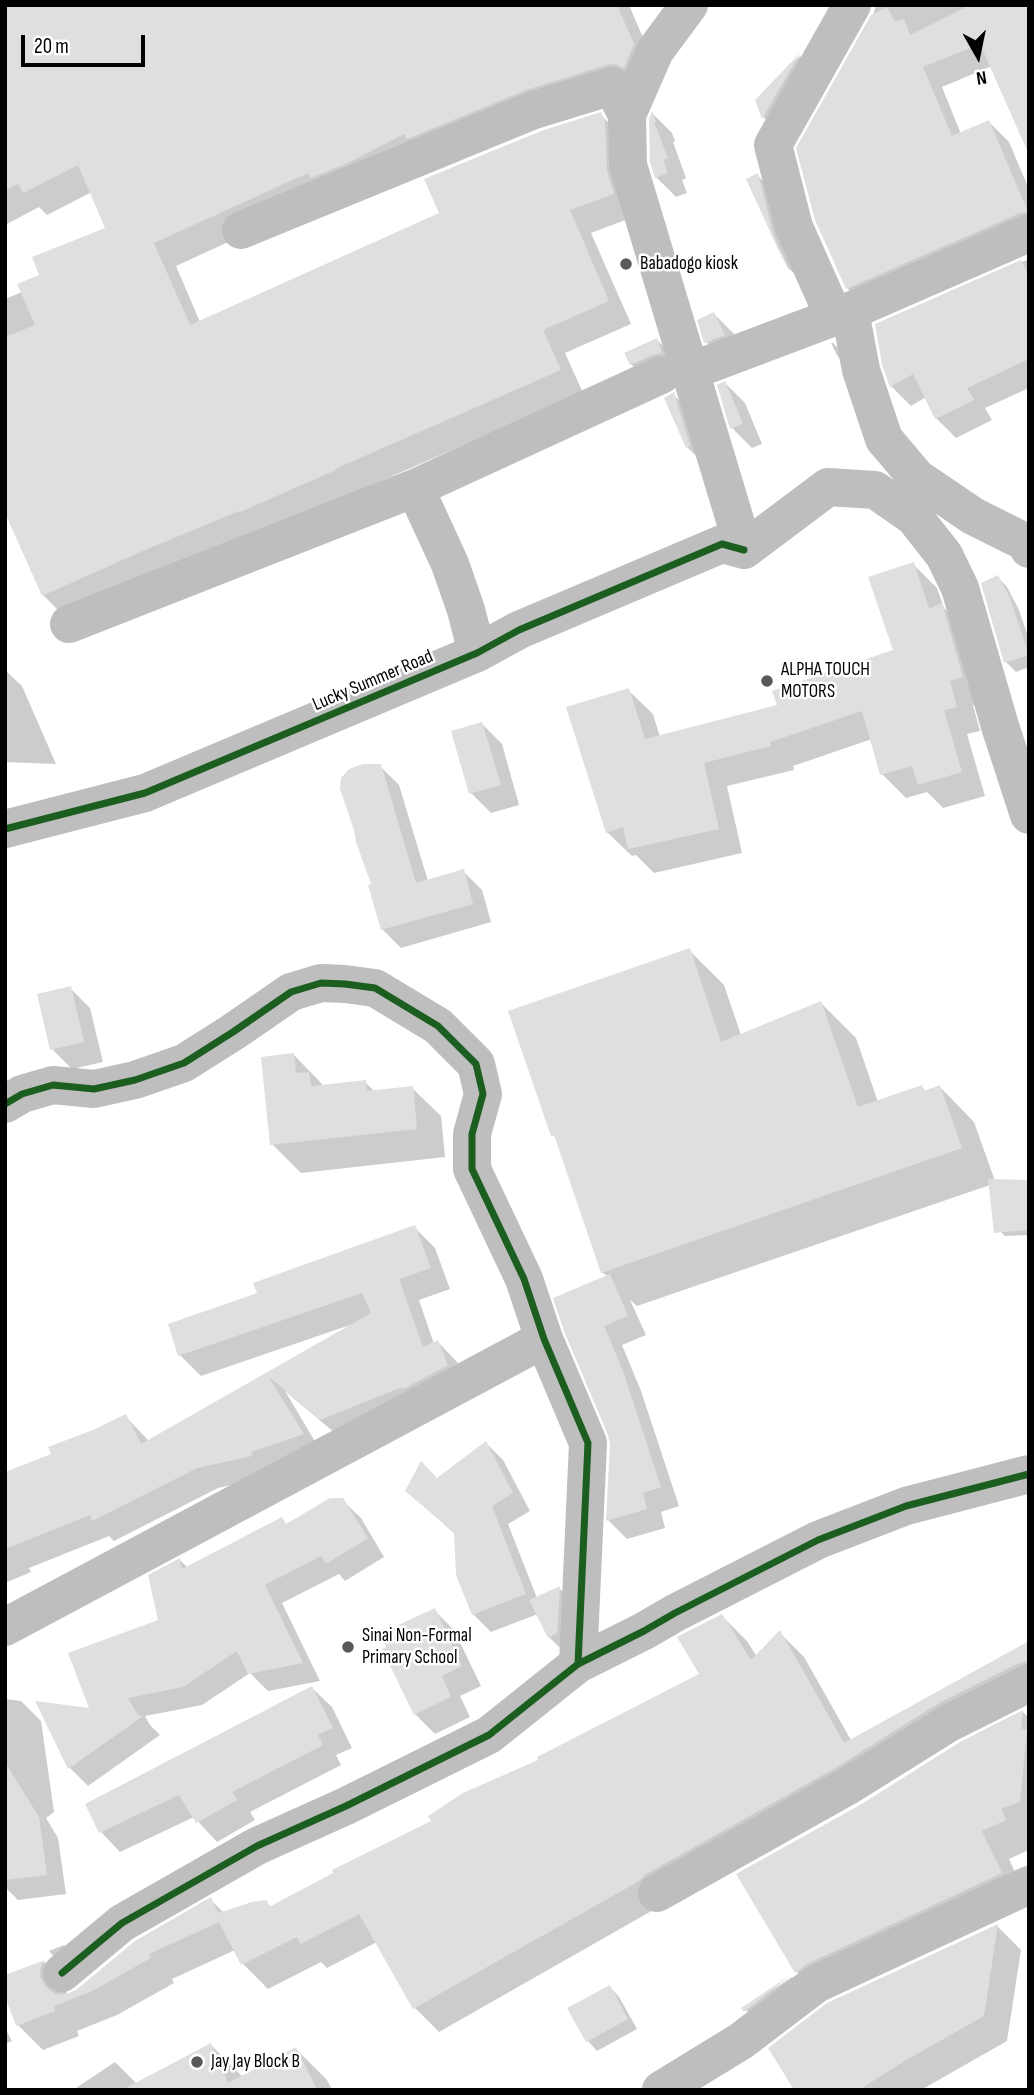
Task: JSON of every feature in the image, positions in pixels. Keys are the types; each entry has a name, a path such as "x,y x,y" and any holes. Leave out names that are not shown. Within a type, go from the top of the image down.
{"street":[{"path":"689,5 655,51 627,114 628,165 676,373 744,550 828,487 875,490 914,517 944,555 960,588 1029,815"},
{"path":"852,5 773,145 794,227 842,314 884,439 917,478 973,516 1025,542 1029,549"},
{"path":"241,230 534,110 612,86 627,114"},
{"path":"69,624 415,488 676,373 842,314 1029,233"},
{"path":"415,488 450,564 477,653"},
{"name":"Lucky Summer Road","path":"5,829 145,793 477,653 519,630 722,544 744,550"},
{"path":"5,1104 22,1094 53,1084 94,1089 135,1080 184,1063 291,992 321,983 375,988 438,1026 476,1064 483,1094 472,1135 472,1169 524,1279 544,1339 588,1443 579,1664"},
{"path":"5,1627 544,1339"},
{"path":"62,1973 122,1923 257,1846 346,1806 489,1735 579,1664 818,1540 906,1506 1029,1474"},
{"path":"657,1893 848,1786 949,1723 1029,1683"},
{"path":"661,2090 741,2041 816,1984 1029,1885"}],"building":[{"path":"5,5 617,5 634,44 624,68 615,64 606,65 526,90 407,139 404,134 350,162 311,178 308,173 154,243 190,325 439,213 424,179 541,131 601,112 605,121 607,171 614,194 570,210 609,301 543,330 561,370 42,596 5,513 5,337 35,325 17,284 39,275 32,257 105,228 78,165 23,193 18,184 5,190"},
{"path":"971,5 1029,5 1029,155 980,44 923,67 952,136 989,120 1028,212 1020,213 846,289 815,220 796,148 871,15 887,7 895,22 904,19 910,35"},
{"path":"800,53 762,119 755,100"},
{"path":"652,111 668,158 663,160 668,173 655,178 650,162 649,119"},
{"path":"758,173 773,233 787,269 746,179"},
{"path":"1021,260 1029,276 1029,359 967,388 974,400 935,419 913,374 890,387 882,365 875,324"},
{"path":"714,312 725,335 704,343 697,320"},
{"path":"657,338 662,353 630,365 624,353"},
{"path":"725,381 743,424 730,429 717,385"},
{"path":"674,392 690,446 686,448 664,398"},
{"path":"914,562 929,609 942,603 963,677 950,681 957,707 944,710 962,772 918,785 912,766 880,775 862,711 770,742 771,746 704,763 719,829 628,849 623,827 606,833 566,707 629,688 645,739 777,705 772,691 893,650 868,577"},
{"path":"998,575 1010,598 1029,655 1004,663 981,583"},
{"path":"482,722 501,785 469,794 451,731"},
{"path":"363,764 381,764 416,883 464,869 473,904 381,930 368,885 371,884 340,789 341,778 349,769"},
{"path":"690,948 721,1042 821,1001 858,1107 922,1085 924,1091 940,1085 962,1148 601,1273 508,1011"},
{"path":"71,986 84,1042 50,1050 37,994"},
{"path":"294,1053 296,1073 309,1072 311,1086 366,1080 367,1091 413,1086 417,1129 270,1145 261,1057"},
{"path":"988,1179 1029,1180 1029,1230 994,1233"},
{"path":"415,1225 431,1268 399,1279 423,1347 438,1340 448,1365 403,1389 402,1387 320,1420 268,1376 304,1434 251,1452 252,1456 197,1468 92,1521 90,1515 5,1549 5,1472 51,1454 48,1447 126,1414 141,1444 371,1313 362,1293 178,1356 168,1324 257,1293 253,1283"},
{"path":"610,1274 628,1316 604,1326 623,1371 661,1487 643,1493 647,1509 606,1521 610,1444 608,1435 553,1298"},
{"path":"486,1441 513,1493 492,1506 526,1594 472,1615 456,1575 454,1532 405,1491 421,1461 437,1478"},
{"path":"330,1498 343,1498 368,1538 326,1564 321,1556 265,1585 303,1663 248,1674 237,1651 183,1687 128,1698 138,1715 143,1716 68,1769 35,1701 89,1708 68,1653 158,1620 148,1575 180,1558 182,1569 282,1517 286,1524"},
{"path":"560,1586 557,1633 548,1638 529,1600"},
{"path":"435,1608 462,1666 442,1676 451,1697 414,1715 382,1649 386,1647 381,1633"},
{"path":"722,1614 751,1660 780,1630 844,1743 1029,1641 1028,1661 939,1703 837,1767 413,2009 359,1914 301,1944 297,1937 241,1965 219,1922 149,1954 151,1958 92,1991 54,2006 55,2011 16,2026 5,1997 5,1975 45,1960 40,1976 45,1986 55,1994 66,1994 76,1990 135,1941 211,1897 218,1913 267,1900 269,1907 333,1873 332,1870 431,1821 428,1816 463,1793 538,1760 537,1757 699,1674 677,1637"},
{"path":"312,1686 333,1728 318,1735 323,1745 232,1792 237,1800 196,1823 179,1795 99,1833 85,1804"},
{"path":"1023,1710 1021,1730 1027,1729 1020,1802 1001,1809 1006,1820 982,1831 1002,1873 807,1964 795,1973 736,1874 860,1805 960,1742"},
{"path":"5,1762 39,1817 47,1875 5,1880"},
{"path":"998,1924 984,2016 859,2090 794,2090 768,2048 827,2003"},
{"path":"792,1974 744,2012 741,2008"},
{"path":"610,1985 628,2019 586,2042 567,2008"},
{"path":"211,2043 228,2083 296,2047 317,2090 122,2090"}],"cycle path":[{"path":"5,829 145,793 477,653 519,630 722,544 744,550"},
{"path":"5,1104 22,1094 53,1085 94,1089 135,1080 184,1063 291,992 321,983 375,988 438,1026 476,1064 483,1094 472,1134 472,1169 524,1279 544,1339 588,1443 578,1664"},
{"path":"62,1973 122,1923 257,1846 346,1806 489,1735 578,1664 675,1613 818,1540 906,1506 1029,1474"}],"place":[{"name":"Babadogo kiosk","path":"626,264"},
{"name":"ALPHA TOUCH MOTORS","path":"767,681"},
{"name":"Sinai Non-Formal Primary School","path":"348,1647"},
{"name":"Jay Jay Block B","path":"197,2062"}]}
